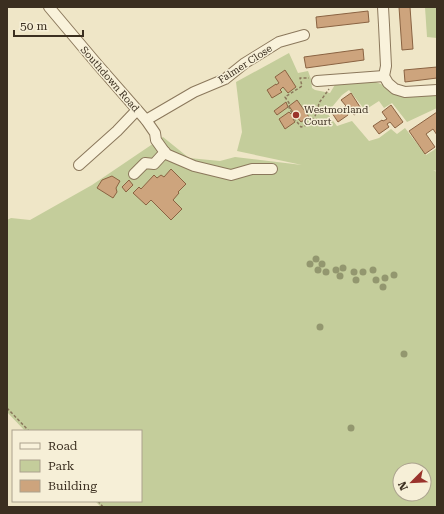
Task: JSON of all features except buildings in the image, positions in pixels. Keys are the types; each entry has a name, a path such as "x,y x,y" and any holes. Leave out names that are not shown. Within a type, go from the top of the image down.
{"street":[{"name":"Southdown Road","path":"49,7 146,120 155,133 156,140 165,152"},
{"path":"383,7 386,66 384,76 388,83 395,89 405,92 437,90"},
{"name":"Falmer Close","path":"146,120 194,92 225,79 279,42 304,35"},
{"path":"317,81 384,76"},
{"path":"80,165 117,132 137,110"},
{"path":"134,174 145,163 154,164 165,152 166,154 194,166 231,175 252,169 272,169"}],"path":[{"path":"292,114 289,110 289,103 285,97 302,86 300,78 312,78 317,81"},
{"path":"294,118 301,127 307,126 312,122 317,112 319,103 335,80"},
{"path":"7,408 28,430"}],"green space":[{"path":"425,7 437,7 437,38 427,37"},
{"path":"289,53 298,73 308,71 312,88 315,90 330,93 336,83 371,80 400,95 437,93 437,108 407,122 392,103 384,108 379,101 365,110 349,90 342,95 327,113 337,126 352,121 369,141 379,138 391,129 397,134 405,128 426,155 437,148 437,171 433,170 437,172 437,507 101,507 96,502 142,502 142,430 24,430 7,412 7,220 11,218 30,220 92,185 163,137 189,158 220,161 235,157 302,165 237,151 242,132 236,82"}],"place":[{"name":"Westmorland Court","path":"296,115"}]}
